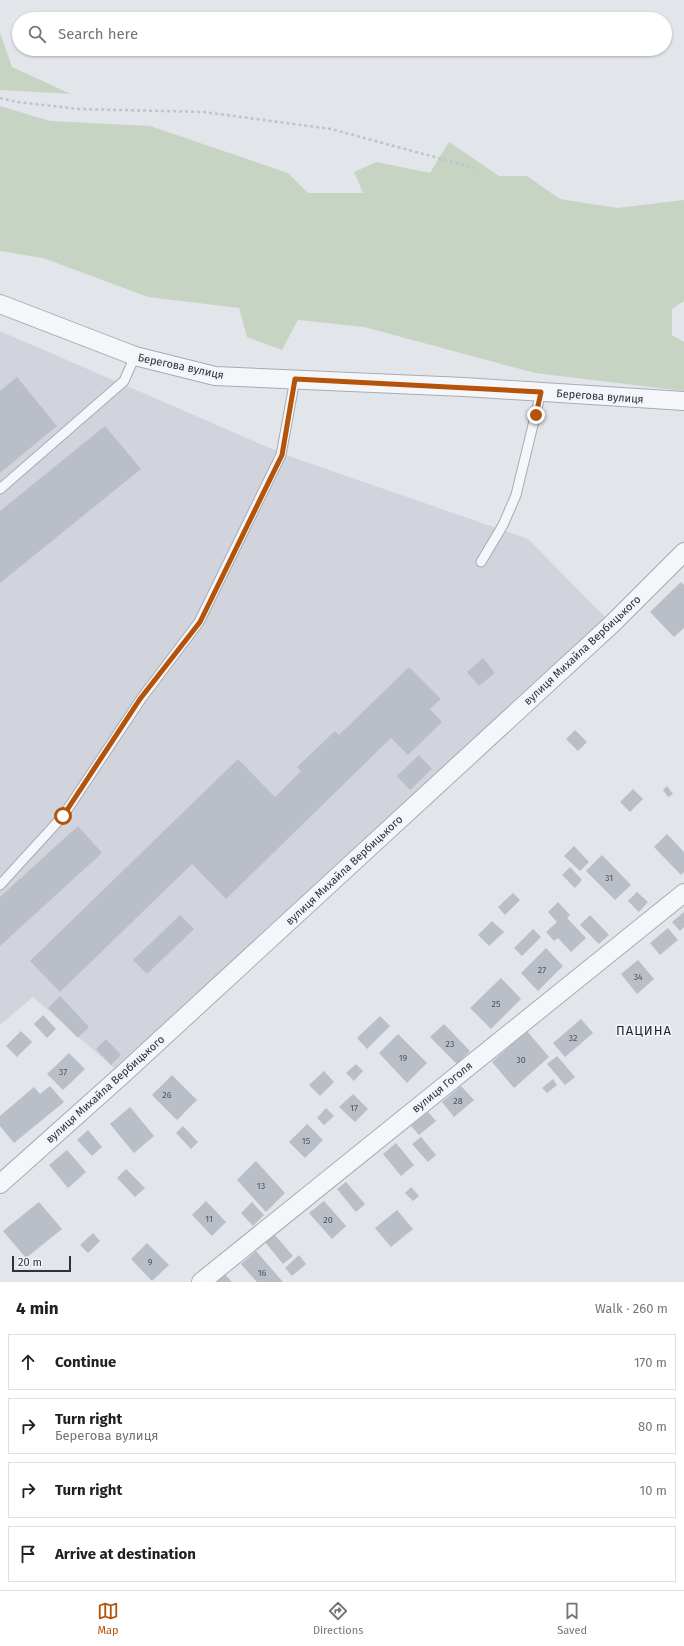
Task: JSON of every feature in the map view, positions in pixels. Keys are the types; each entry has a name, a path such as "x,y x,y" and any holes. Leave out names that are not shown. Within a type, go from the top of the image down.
{"street":[{"name":"Берегова вулиця","path":"0,304 135,356 215,376 541,392 684,401"},
{"name":"вулиця Михайла Вербицького","path":"0,1184 133,1065 606,629 684,552"},
{"name":"вулиця Гоголя","path":"201,1282 684,893"}],"lane":[{"path":"0,489 124,381 135,356"},
{"path":"0,885 63,816 140,699 200,622 282,455 295,379"},
{"path":"481,562 503,525 516,495 541,392"}],"path":[{"path":"0,98 18,102 79,109 204,112 331,129 475,168"}],"shaded area":[{"path":"0,331 286,455 528,539 612,624 122,1075 33,997 0,1025"}],"green space":[{"path":"0,32 12,67 71,94 0,90"},
{"path":"0,106 50,121 150,126 288,173 308,193 363,193 354,172 376,162 430,173 449,142 499,176 527,176 560,199 617,208 684,200 684,301 672,309 672,335 684,342 684,391 535,373 364,327 298,320 282,350 247,337 239,308 148,297 43,258 0,251"}],"building":[{"path":"17,377 57,426 0,473 0,391"},
{"path":"105,426 141,469 0,583 0,511"},
{"path":"681,582 684,585 684,628 674,637 650,612"},
{"path":"483,658 495,673 479,686 467,672"},
{"path":"409,667 441,699 430,709 442,722 408,755 391,738 226,899 192,864 60,992 30,961 238,759 275,797 301,771 297,767 335,731 339,735"},
{"path":"575,730 587,742 578,751 566,739"},
{"path":"419,755 432,769 410,790 397,776"},
{"path":"667,786 673,794 668,797 663,790"},
{"path":"633,789 643,799 630,812 620,802"},
{"path":"78,826 102,853 0,946 0,897"},
{"path":"667,834 684,852 684,872 681,875 654,847"},
{"path":"574,846 589,862 580,871 564,856"},
{"path":"602,855 631,885 615,900 586,871"},
{"path":"570,867 582,880 575,888 562,875"},
{"path":"637,892 648,902 639,912 628,901"},
{"path":"513,893 520,900 505,915 498,907"},
{"path":"558,902 570,915 567,918 586,938 571,952 558,938 554,941 546,932 557,922 548,912"},
{"path":"684,912 684,927 680,931 672,922"},
{"path":"180,915 194,929 147,974 133,960"},
{"path":"590,915 609,935 599,944 580,925"},
{"path":"492,921 504,932 489,946 478,935"},
{"path":"668,928 678,940 660,955 650,943"},
{"path":"533,929 541,937 522,956 514,948"},
{"path":"546,948 563,966 538,991 521,973"},
{"path":"638,960 654,979 637,994 621,974"},
{"path":"501,978 521,999 491,1029 470,1008"},
{"path":"60,996 89,1027 78,1038 48,1008"},
{"path":"43,1015 56,1029 47,1038 34,1024"},
{"path":"380,1016 390,1026 367,1049 357,1038"},
{"path":"581,1019 593,1033 565,1057 553,1043"},
{"path":"444,1024 470,1051 457,1064 430,1037"},
{"path":"21,1031 32,1042 17,1057 6,1046"},
{"path":"527,1031 549,1057 514,1088 492,1062"},
{"path":"398,1034 427,1063 407,1083 379,1053"},
{"path":"106,1039 121,1055 111,1065 96,1049"},
{"path":"69,1053 85,1069 63,1090 47,1074"},
{"path":"557,1056 575,1077 565,1085 547,1064"},
{"path":"356,1064 363,1071 354,1081 346,1073"},
{"path":"324,1071 334,1082 320,1096 309,1085"},
{"path":"172,1075 197,1100 177,1120 152,1095"},
{"path":"553,1079 557,1085 547,1093 542,1088"},
{"path":"50,1086 64,1102 14,1143 0,1126 0,1116 34,1087 40,1094"},
{"path":"461,1086 474,1100 454,1117 442,1102"},
{"path":"353,1094 368,1109 355,1122 339,1107"},
{"path":"130,1107 154,1136 134,1153 110,1124"},
{"path":"326,1108 334,1116 324,1125 317,1118"},
{"path":"428,1112 436,1121 419,1135 411,1126"},
{"path":"307,1124 323,1140 305,1158 289,1142"},
{"path":"183,1126 198,1142 191,1149 176,1133"},
{"path":"88,1130 102,1147 92,1156 77,1140"},
{"path":"421,1137 436,1155 428,1162 412,1144"},
{"path":"396,1143 414,1165 401,1176 383,1154"},
{"path":"67,1150 86,1172 68,1188 49,1165"},
{"path":"256,1161 285,1193 266,1212 237,1180"},
{"path":"126,1169 145,1188 135,1197 117,1178"},
{"path":"346,1182 365,1204 356,1212 337,1189"},
{"path":"411,1187 419,1196 413,1201 405,1193"},
{"path":"206,1201 226,1222 212,1236 192,1215"},
{"path":"324,1201 346,1226 332,1239 309,1213"},
{"path":"39,1202 62,1229 26,1258 3,1231"},
{"path":"252,1202 264,1215 253,1226 241,1213"},
{"path":"397,1210 413,1229 391,1247 375,1228"},
{"path":"93,1233 100,1241 88,1253 80,1245"},
{"path":"274,1234 293,1256 283,1264 265,1242"},
{"path":"147,1243 169,1265 152,1281 131,1259"},
{"path":"256,1251 283,1282 257,1282 241,1264"},
{"path":"299,1255 306,1264 292,1276 285,1268"},
{"path":"222,1271 232,1282 212,1282"}],"district":[{"name":"ПАЦИНА","path":"644,1030"}],"route":[{"path":"63,816 140,699 200,622 282,455 295,379 541,392 536,415"}]}
